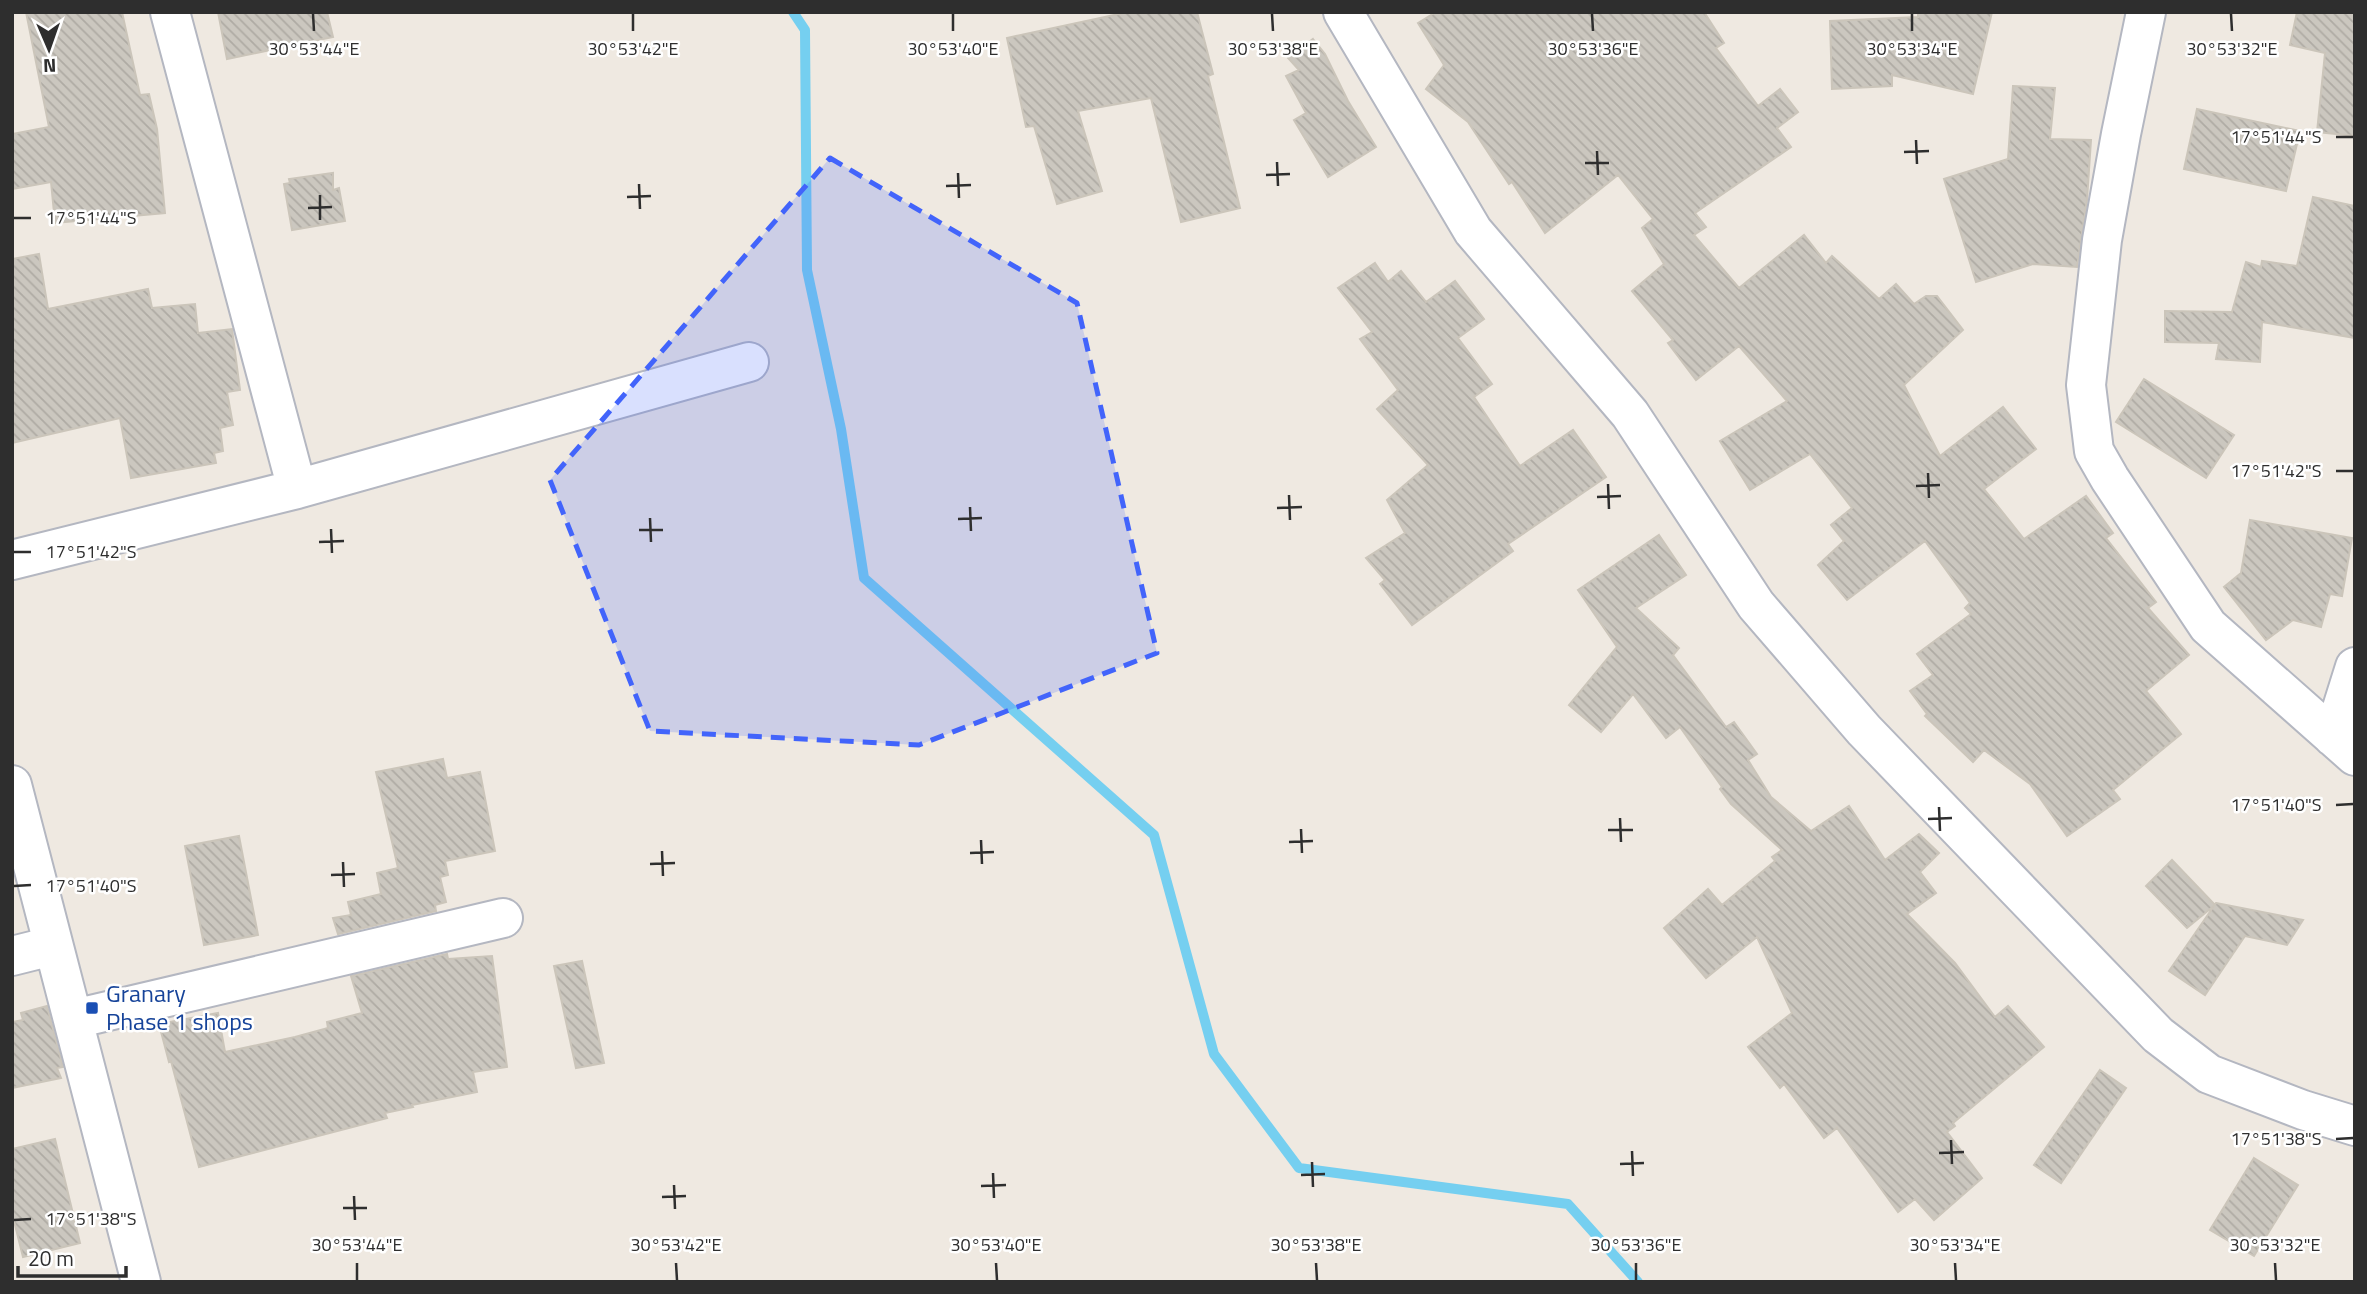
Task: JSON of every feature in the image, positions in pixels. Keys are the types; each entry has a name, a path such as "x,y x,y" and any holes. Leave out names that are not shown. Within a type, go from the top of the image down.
{"street":[{"path":"170,12 297,489"},
{"path":"1343,12 1473,231 1630,414 1756,605 1864,730 2158,1035 2209,1074 2303,1110 2355,1126"},
{"path":"2146,12 2121,134 2101,253 2086,385 2094,451 2110,480 2208,626 2344,746"},
{"path":"12,559 297,489 749,362"},
{"path":"2344,746 2355,667"},
{"path":"12,785 141,1282"},
{"path":"74,1019 503,918"},
{"path":"12,956 52,946"}],"highlighted area":[{"path":"830,158 1077,303 1157,653 919,745 650,731 550,480"}],"building":[{"path":"26,12 122,12 140,95 149,94 157,129 165,213 55,223 51,182 12,189 12,134 49,127"},
{"path":"218,12 327,12 333,37 227,59"},
{"path":"1128,12 1197,12 1213,74 1208,76 1240,208 1181,222 1151,98 1078,111 1102,191 1057,204 1034,126 1026,127 1007,38"},
{"path":"1436,12 1704,12 1724,43 1716,48 1758,106 1780,89 1798,112 1777,128 1791,147 1695,213 1706,227 1694,235 1739,288 1804,235 1826,263 1832,256 1879,299 1896,284 1914,304 1926,296 1937,296 1963,330 1904,385 1940,456 2003,407 2036,449 1984,489 2024,539 2086,496 2113,533 2106,538 2156,602 2148,608 2189,655 2146,691 2181,734 2113,790 2120,799 2067,836 2030,784 1984,750 1973,762 1925,716 1927,714 1910,691 1933,675 1917,654 1971,614 1965,608 1970,603 1925,541 1847,600 1818,565 1844,541 1831,525 1852,508 1810,454 1750,490 1720,441 1787,401 1739,346 1696,380 1668,343 1673,340 1632,291 1664,264 1642,228 1653,219 1618,175 1545,233 1468,122 1426,89 1444,65 1418,23"},
{"path":"1918,12 1992,12 1973,94 1892,75 1892,86 1832,89 1830,21 1918,17"},
{"path":"2297,12 2355,12 2355,136 2317,132 2325,53 2290,45"},
{"path":"1313,39 1325,54 1348,101 1376,147 1328,177 1294,120 1306,113 1286,76 1299,70 1288,58"},
{"path":"2013,86 2055,88 2050,139 2091,140 2087,200 2077,267 2033,264 1976,282 1944,179 2008,159"},
{"path":"2197,109 2300,131 2286,191 2184,169"},
{"path":"333,173 333,190 339,188 345,221 292,230 284,184 290,183 289,179"},
{"path":"2313,197 2355,206 2355,338 2262,322 2260,362 2216,359 2219,343 2165,342 2165,311 2232,312 2246,262 2261,267 2262,261 2297,266"},
{"path":"39,254 48,309 148,289 152,308 195,304 198,333 232,329 240,390 227,392 233,425 220,428 223,451 214,453 216,463 131,478 120,418 12,443 12,259"},
{"path":"1375,263 1388,282 1401,271 1426,302 1455,281 1484,319 1458,338 1492,384 1474,397 1520,466 1573,430 1606,477 1508,544 1513,551 1412,625 1380,584 1385,580 1366,558 1405,533 1387,500 1428,465 1377,409 1398,390 1360,339 1372,332 1338,288"},
{"path":"2144,379 2234,435 2206,478 2116,422"},
{"path":"2250,520 2352,538 2342,596 2330,594 2321,627 2293,620 2266,640 2224,587 2241,573"},
{"path":"1659,535 1686,575 1636,608 1679,648 1673,655 1726,727 1734,722 1757,754 1748,760 1771,797 1811,831 1849,806 1885,860 1919,834 1939,853 1920,872 1936,893 1907,914 1955,963 1995,1017 2008,1006 2044,1047 1953,1123 1955,1126 1947,1132 1982,1178 1934,1220 1915,1199 1898,1212 1837,1128 1824,1138 1784,1084 1780,1088 1748,1047 1792,1013 1757,937 1706,978 1664,928 1708,889 1722,905 1775,861 1772,857 1782,850 1731,804 1680,727 1666,738 1633,694 1601,732 1569,705 1617,647 1578,590"},
{"path":"443,759 447,778 480,772 495,851 445,861 448,875 440,877 446,902 435,905 436,911 338,934 333,918 351,915 348,902 381,894 377,873 398,868 376,772"},
{"path":"239,836 258,935 204,945 185,846"},
{"path":"2172,860 2215,905 2187,928 2146,886"},
{"path":"2216,903 2303,920 2287,945 2245,936 2205,995 2169,971"},
{"path":"447,954 448,959 492,956 507,1067 473,1072 477,1092 412,1105 413,1107 385,1113 387,1118 199,1167 159,1024 218,1013 225,1052 295,1037 328,1028 327,1022 362,1013 351,976"},
{"path":"582,961 604,1063 576,1068 554,966"},
{"path":"47,1006 63,1067 57,1068 61,1078 12,1088 12,1022 23,1020 21,1013"},
{"path":"2100,1070 2126,1088 2061,1183 2034,1165"},
{"path":"55,1139 80,1243 23,1257 12,1213 12,1149"},
{"path":"2254,1158 2298,1185 2254,1256 2210,1230"}],"waterway":[{"path":"793,12 805,30 807,270 841,429 864,578 1154,835 1214,1054 1299,1168 1568,1204 1638,1282"}],"place":[{"name":"Granary Phase 1 shops","path":"92,1008"}]}
